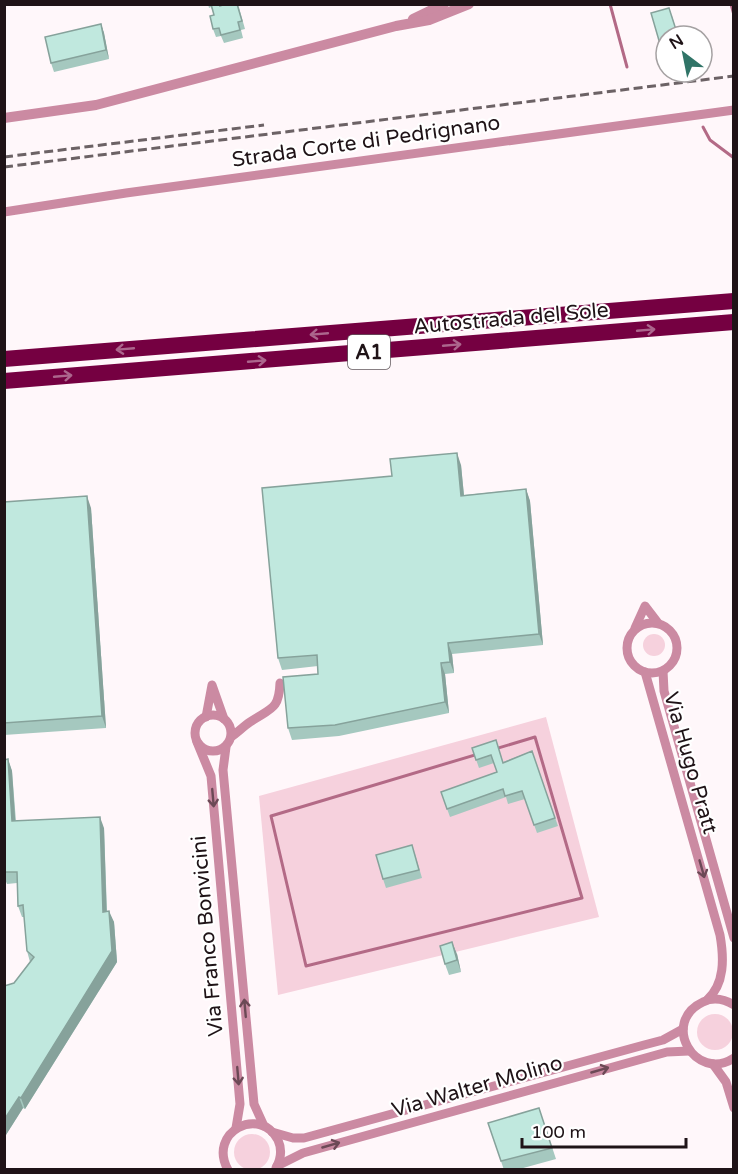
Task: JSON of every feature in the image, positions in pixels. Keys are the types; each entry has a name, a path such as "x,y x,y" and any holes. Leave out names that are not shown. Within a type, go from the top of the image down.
{"highway":[{"name":"Autostrada del Sole","path":"4,359 734,301"},
{"name":"Autostrada del Sole","path":"4,381 734,322"}],"street":[{"path":"396,26 444,4"},
{"path":"4,118 96,105 396,26 429,20 469,4"},
{"name":"Strada Corte di Pedrignano","path":"4,212 173,186 734,110"},
{"path":"645,606 658,623 672,632 678,647 674,661 663,670 645,672 633,665 627,652 628,639 645,606"},
{"path":"635,629 642,624 658,623"},
{"name":"Via Hugo Pratt","path":"663,670 664,691 734,938"},
{"name":"Via Hugo Pratt","path":"645,672 723,948 718,988 707,1000 689,1012 683,1029"},
{"path":"231,737 249,722 271,710 279,698 280,682"},
{"path":"206,717 212,685 230,726 231,737"},
{"path":"226,747 211,752 201,747 197,742 195,731 197,725 206,717 215,715 226,720 249,722"},
{"name":"Via Franco Bonvicini","path":"231,737 226,747 223,770 253,1096 256,1111 268,1129"},
{"name":"Via Franco Bonvicini","path":"197,742 211,776 240,1104 236,1128"},
{"path":"707,1000 717,999 734,1005"},
{"path":"683,1029 684,1039 690,1051 698,1059 713,1064 734,1058"},
{"name":"Via Walter Molino","path":"236,1128 250,1124 293,1138 304,1138 644,1046 663,1040 683,1029"},
{"name":"Via Walter Molino","path":"276,1168 303,1153 325,1146 667,1052 690,1051"},
{"path":"713,1064 726,1082 734,1108"},
{"path":"227,1169 222,1151 229,1134 236,1128"},
{"name":"Via Walter Molino","path":"268,1129 280,1145 280,1160 276,1168"}],"shaded area":[{"path":"654,634 662,637 665,645 662,653 654,656 646,653 643,645 646,637"},
{"path":"546,717 599,917 278,995 259,796"},
{"path":"715,1014 727,1020 733,1032 727,1044 715,1050 703,1044 697,1032 703,1020"},
{"path":"252,1134 264,1140 270,1152 264,1164 252,1170 240,1164 234,1152 240,1140"}],"building":[{"path":"211,4 220,4 220,6 237,4 242,21 238,22 240,30 221,35 219,28 213,29 210,16 214,15"},
{"path":"669,8 674,24 654,24 651,13"},
{"path":"101,24 106,50 51,63 45,37"},
{"path":"457,453 461,496 526,489 539,634 448,643 450,662 441,663 445,702 335,725 288,728 283,677 318,674 317,655 278,658 262,488 392,476 390,459"},
{"path":"87,496 102,716 4,723 4,502"},
{"path":"496,740 503,763 532,751 555,818 534,825 522,791 505,796 503,789 447,809 441,792 497,772 491,755 476,760 472,748"},
{"path":"8,759 12,821 100,817 103,912 109,911 112,951 21,1098 19,1097 4,1120 4,986 14,983 34,957 27,951 23,905 18,906 17,872 4,872 4,760"},
{"path":"412,845 419,870 383,879 376,855"},
{"path":"452,942 457,960 445,964 440,946"},
{"path":"539,1108 552,1148 501,1161 488,1123"}],"waterway":[{"path":"610,4 627,67"},
{"path":"731,4 734,15"},
{"path":"703,127 710,140 734,158"},
{"path":"535,737 582,898 306,966 271,816 535,737"}],"railway":[{"path":"4,167 734,76"},
{"path":"4,157 264,125"}]}
